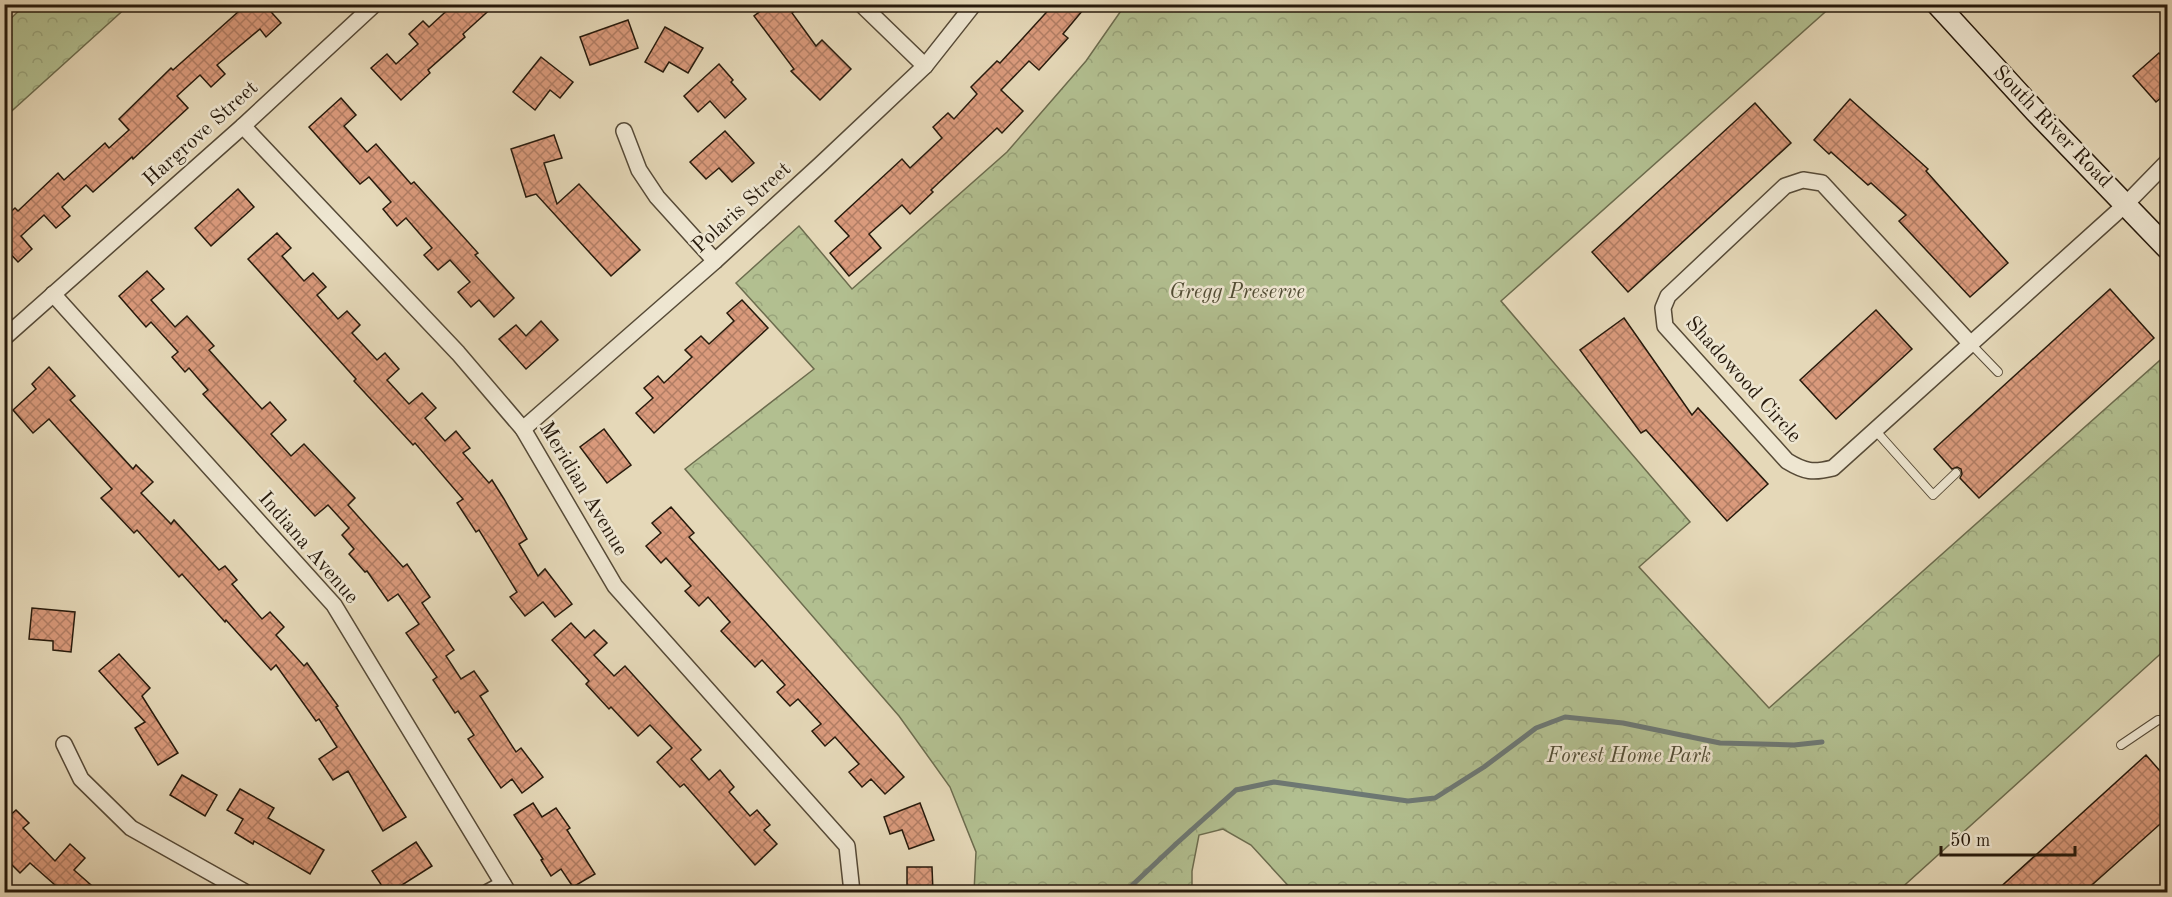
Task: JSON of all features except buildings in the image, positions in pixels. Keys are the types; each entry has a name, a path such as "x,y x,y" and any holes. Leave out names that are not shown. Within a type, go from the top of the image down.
{"street":[{"name":"Hargrove Street","path":"4,338 243,126 375,4"},
{"path":"861,4 925,66"},
{"name":"Polaris Street","path":"523,429 715,261 925,66 974,4"},
{"name":"South River Road","path":"1937,4 2035,111 2168,249"},
{"name":"Meridian Avenue","path":"243,126 458,353 523,429 615,585 847,846 852,892"},
{"path":"624,131 639,170 657,197 715,261"},
{"name":"Shadowood Circle","path":"1970,343 1822,183 1803,180 1785,186 1668,296 1663,308 1665,326 1787,461 1802,470 1819,471 1833,468 2126,204 2168,161"},
{"name":"Indiana Avenue","path":"52,294 334,605 505,888"},
{"path":"64,744 81,779 131,828 245,892"},
{"path":"488,892 505,888"}],"lane":[{"path":"1970,343 1998,372"},
{"path":"1875,430 1933,495 1956,474"},
{"path":"2121,746 2158,720 2168,721"}],"green space":[{"path":"25,5 129,5 5,117 5,24"},
{"path":"1125,5 1833,5 1501,301 1690,522 1639,567 1769,708 2167,354 2167,648 1897,892 1294,892 1251,845 1223,829 1199,835 1192,871 1192,892 974,892 976,852 950,787 899,716 685,469 814,369 736,283 799,226 852,289 1007,152 1086,61"}],"waterway":[{"path":"1125,892 1236,790 1274,782 1408,801 1435,798 1484,767 1536,728 1565,717 1623,723 1720,743 1794,745 1822,742"}],"park label":[{"name":"Gregg Preserve","path":"1237,292"},
{"name":"Forest Home Park","path":"1629,756"}]}
